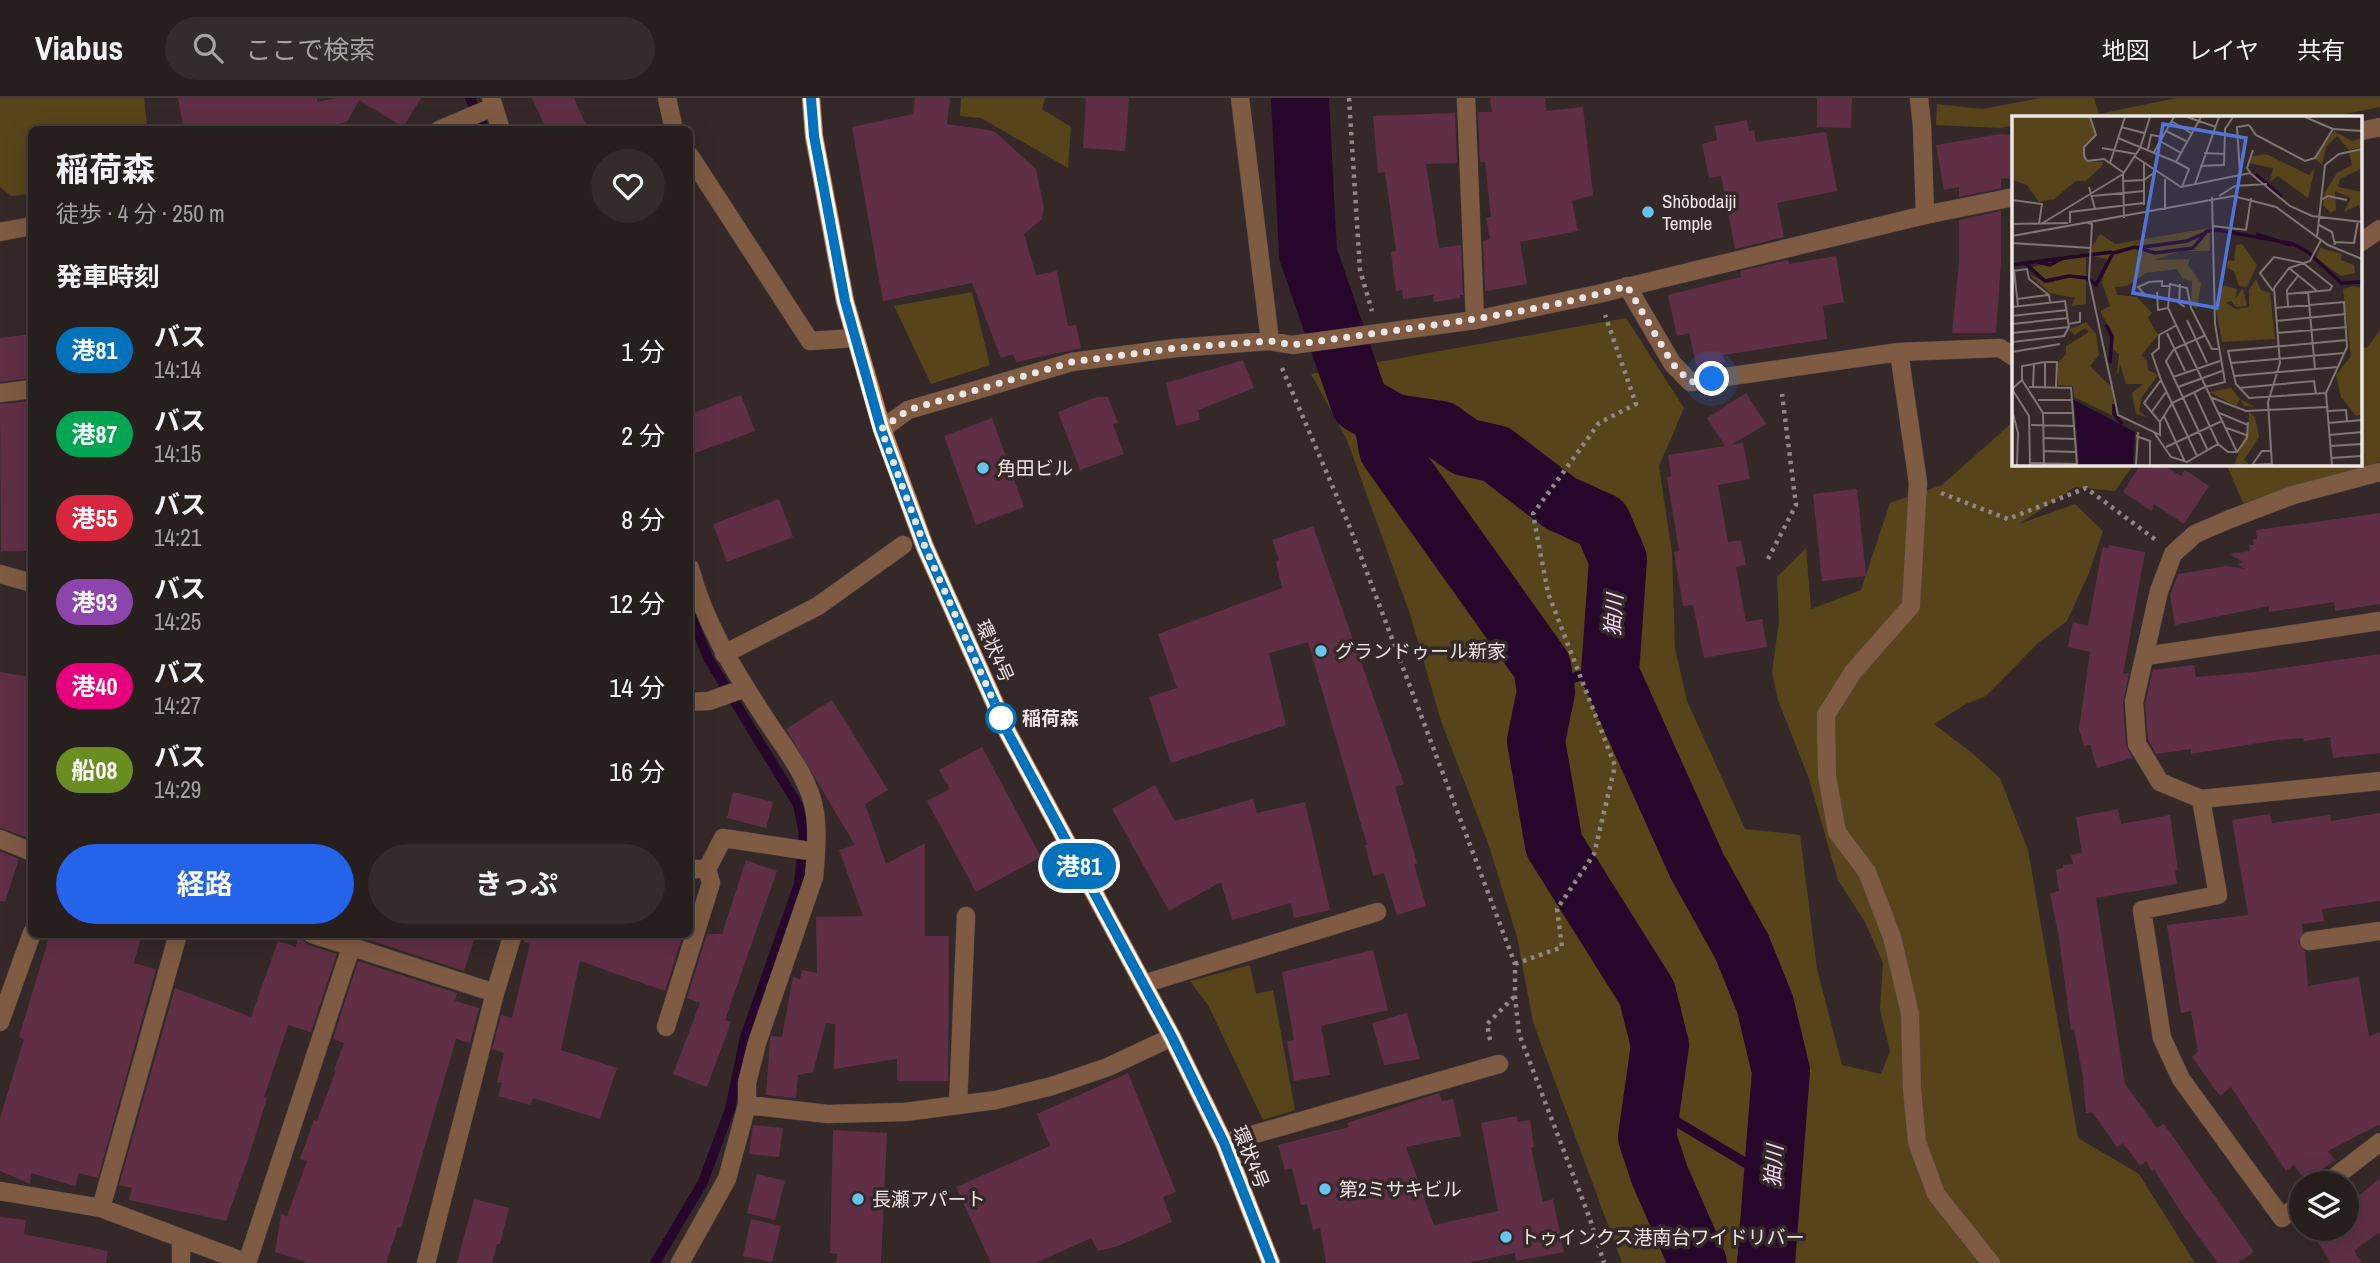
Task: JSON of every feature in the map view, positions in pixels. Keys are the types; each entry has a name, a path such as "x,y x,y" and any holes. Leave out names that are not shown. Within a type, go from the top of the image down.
{"main road":[{"name":"環状4号","path":"811,98 819,162 845,301 881,429 925,547 1008,733 1172,1037 1224,1143 1271,1263"}],"street":[{"path":"667,98 673,126"},
{"path":"1240,98 1270,341"},
{"path":"1466,98 1475,320"},
{"path":"1919,98 1925,215"},
{"path":"446,126 488,105 499,126"},
{"path":"2362,131 2380,127"},
{"path":"693,161 810,341 855,338"},
{"path":"881,429 908,410 1072,362 1176,348 1270,341 1292,345 1475,320 1598,294 1925,215 2012,197"},
{"path":"0,232 28,227"},
{"path":"2362,241 2380,229"},
{"path":"1627,286 1672,363 1690,382 1899,352 2000,348 2012,356"},
{"path":"1899,352 1918,483 1911,606 1853,672 1826,715 1827,776 1838,832 1867,872 1892,937 1910,1014 1917,1142 1936,1194 1991,1263"},
{"path":"0,393 28,389"},
{"path":"2380,472 2294,495 2230,519 2195,534 2173,554 2159,591 2134,702 2137,744 2160,782 2201,799 2380,781"},
{"path":"724,653 818,606 903,545"},
{"path":"0,574 28,582"},
{"path":"680,1263 727,1179 747,1105 747,1083 757,1043 814,877 810,850 815,813 805,781 743,688 724,653 693,581"},
{"path":"2146,656 2380,621"},
{"path":"696,698 743,688"},
{"path":"2201,799 2218,895 2142,910 2162,1038 2181,1079 2282,1218 2289,1212"},
{"path":"667,1027 711,883 698,869 723,838 810,850"},
{"path":"0,839 28,850"},
{"path":"1143,984 1377,912"},
{"path":"958,1105 967,916"},
{"path":"2309,941 2380,931"},
{"path":"0,1022 30,938"},
{"path":"101,1208 177,938"},
{"path":"324,938 495,993"},
{"path":"426,1263 495,993 512,938"},
{"path":"0,1191 101,1208 247,1263 351,947"},
{"path":"747,1105 828,1114 905,1112 996,1100 1052,1086 1108,1067 1172,1037"},
{"path":"1224,1143 1499,1064"},
{"path":"2343,1171 2380,1142"},
{"path":"181,1238 181,1263"}],"path":[{"path":"1349,98 1360,270 1371,333"},
{"path":"1515,964 1562,947 1557,909 1594,854 1615,766 1548,593 1533,513 1599,423 1636,404 1598,294"},
{"path":"1270,341 1349,525 1515,964 1515,996 1520,1034 1604,1263"},
{"path":"1768,559 1796,505 1779,369"},
{"path":"1918,483 2008,519 2087,488 2173,554"},
{"path":"1487,1024 1515,996"}],"shaded area":[{"path":"0,98 144,98 147,126 28,126 28,194 11,196 0,187"},
{"path":"961,98 1045,98 1042,109 1071,127 1068,168 981,118 960,116"},
{"path":"2040,98 2094,98 2099,114 2176,98 2380,98 2380,107 2335,116 2012,116 2012,125 2000,128 1936,125 1937,104 1982,109"},
{"path":"972,292 990,365 931,384 894,306"},
{"path":"1626,318 1684,408 1659,466 1672,553 1675,648 1687,701 1745,829 1800,835 1817,969 1842,1065 1881,1074 1890,1051 1880,1010 1883,963 1865,922 1838,880 1809,779 1778,700 1772,672 1779,622 1777,577 1806,548 1811,609 1861,590 1890,503 1942,485 2012,423 2012,466 2133,466 2115,491 2075,487 2019,524 2075,504 2103,531 2089,573 2067,621 2038,643 1986,696 1966,704 1934,724 2000,778 2028,850 2078,1138 2139,1174 2195,1263 1622,1263 1533,1022 1517,937 1488,843 1441,721 1410,614 1347,440 1311,374"},
{"path":"2380,330 2380,461 2362,469 2243,503 2227,466 2362,466 2362,347 2367,348"},
{"path":"1250,965 1256,994 1273,990 1295,1110 1263,1120 1208,1005 1190,981"}],"building":[{"path":"178,98 317,98 317,102 337,98 421,98 404,126 359,100 347,122 327,126 183,126"},
{"path":"532,98 574,98 586,126 545,126"},
{"path":"915,98 950,98 947,124 994,131 1036,169 1044,208 1042,219 1024,234 1036,275 1057,271 1068,326 1076,325 1081,348 1016,362 1013,354 1001,358 972,283 883,301 852,127 913,114"},
{"path":"1086,98 1129,98 1125,151 1083,148"},
{"path":"1490,98 1545,98 1546,111 1583,107 1593,195 1572,201 1578,231 1520,242 1527,284 1485,291 1483,241 1490,239 1486,218 1491,217 1485,162 1480,162 1478,112 1492,112"},
{"path":"1817,98 1852,98 1851,128 1817,127"},
{"path":"1455,113 1457,163 1426,164 1439,248 1461,245 1463,295 1460,295 1460,298 1434,302 1433,295 1403,299 1402,290 1396,291 1391,252 1396,251 1385,172 1378,173 1373,116"},
{"path":"1747,120 1749,131 1754,130 1756,142 1826,132 1837,191 1777,203 1784,237 1735,249 1721,176 1709,178 1702,144 1717,140 1715,126"},
{"path":"2000,134 2012,135 2011,179 2001,178 2001,188 1959,197 1959,187 1944,190 1936,145"},
{"path":"2001,211 1996,333 1952,333 1959,263 1959,220"},
{"path":"1836,256 1844,302 1823,306 1827,339 1722,355 1726,362 1697,368 1689,333 1677,336 1668,295 1741,277 1740,271 1788,260 1789,264"},
{"path":"28,334 28,378 0,382 0,338"},
{"path":"1243,360 1254,388 1198,410 1200,420 1176,426 1166,383"},
{"path":"1746,393 1766,424 1731,445 1743,443 1750,479 1718,485 1728,542 1741,540 1746,565 1736,567 1746,622 1762,619 1767,647 1704,658 1693,605 1683,606 1674,552 1679,551 1667,477 1671,476 1668,455 1725,446 1707,418"},
{"path":"741,395 755,431 693,454 693,413"},
{"path":"1097,397 1108,397 1118,423 1113,424 1124,454 1080,470 1058,412"},
{"path":"28,401 28,551 1,551 0,404"},
{"name":"角田ビル","path":"992,418 1024,507 976,525 944,436"},
{"path":"2140,466 2164,466 2181,476 2185,470 2209,486 2184,524 2154,504 2152,511 2123,492"},
{"path":"1857,489 1866,576 1822,581 1813,494"},
{"path":"779,499 793,537 727,562 713,524"},
{"path":"2380,513 2380,604 2335,611 2334,602 2269,612 2269,606 2175,625 2170,595 2178,574 2226,566 2245,569 2237,564 2244,563 2230,554 2250,551 2249,545 2254,545 2253,539 2257,539 2256,530"},
{"path":"1313,526 1404,784 1395,787 1417,863 1414,864 1426,906 1397,915 1384,873 1373,876 1367,845 1308,642 1269,653 1286,725 1171,763 1149,697 1177,688 1158,634 1282,588 1276,562 1279,560 1272,540"},
{"path":"2109,545 2145,552 2123,674 2129,673 2123,703 2126,745 2132,758 2097,768 2090,745 2084,746 2079,729 2090,652 2068,647 2073,622 2088,626 2103,547 2108,548"},
{"path":"2380,654 2380,753 2333,758 2330,737 2304,741 2303,738 2277,740 2191,754 2191,749 2156,754 2148,740 2145,703 2153,670 2194,665 2196,677 2254,672"},
{"path":"0,672 28,676 28,832 26,837 0,828"},
{"path":"832,700 888,790 865,804 886,864 925,843 925,936 949,936 948,1081 897,1081 897,1059 834,1069 835,1024 826,1023 813,1072 798,1075 796,1098 766,1095 770,1040 771,1036 782,1037 793,977 800,979 802,970 817,973 816,917 863,916 839,850 855,845 786,729"},
{"path":"982,747 1041,857 976,892 927,801 950,789 939,770"},
{"path":"1155,785 1175,821 1253,799 1257,813 1305,802 1330,910 1294,918 1291,903 1232,920 1221,882 1169,911 1112,809"},
{"path":"733,792 773,802 766,828 727,818"},
{"path":"2118,809 2121,824 2170,815 2178,870 2175,871 2177,884 2096,898 2125,1084 2157,1128 2164,1124 2254,1252 2237,1263 2218,1263 2182,1214 2154,1169 2152,1171 2146,1161 2140,1166 2123,1143 2117,1147 2092,1112 2086,1113 2083,1077 2074,1029 2071,1030 2050,893 2059,891 2056,870 2063,868 2063,865 2073,864 2071,855 2082,853 2076,817"},
{"path":"2380,813 2380,901 2322,909 2324,921 2302,924 2303,932 2298,942 2305,951 2308,986 2359,977 2369,1036 2380,1032 2380,1124 2328,1151 2335,1160 2320,1171 2298,1171 2294,1165 2286,1171 2231,1087 2220,1096 2192,1057 2198,1052 2191,1011 2181,1013 2167,925 2248,915 2232,820 2270,814 2272,823 2330,815 2331,821"},
{"path":"0,851 19,859 5,902 0,901"},
{"path":"746,860 777,871 725,1020 731,1022 707,1087 673,1074 700,1003 687,998 707,934 722,934"},
{"path":"49,938 141,938 134,963 156,969 98,1178 79,1173 75,1186 31,1173 30,1184 0,1171 0,1118 24,1039 19,1037"},
{"path":"297,938 302,938 308,945 337,954 311,1032 288,1025 264,1097 267,1098 250,1153 226,1221 129,1200 132,1188 119,1185 175,988 251,1017 278,941 296,947"},
{"path":"363,938 475,938 464,971"},
{"path":"523,938 682,938 665,991 580,961 561,1050 617,1068 600,1119 533,1098 531,1105 498,1096 502,1083 497,1082 504,1053 492,1049 501,1015 512,1018 530,944 523,941"},
{"path":"1373,950 1388,1010 1321,1026 1330,1075 1294,1081 1287,1041 1294,1040 1282,972"},
{"path":"358,961 457,993 455,1001 479,1008 470,1043 456,1039 401,1228 398,1227 386,1263 309,1263 275,1252 281,1214 287,1216 307,1161 300,1159 336,1070 344,1043 333,1039"},
{"path":"1407,1013 1420,1059 1384,1065 1372,1023"},
{"path":"1128,1073 1176,1192 1163,1197 1172,1222 1118,1246 1098,1251 1091,1238 1036,1263 991,1263 956,1187 1050,1146 1037,1114"},
{"path":"1439,1093 1442,1101 1453,1099 1461,1136 1406,1147 1434,1225 1498,1211 1481,1123 1517,1116 1518,1122 1530,1120 1534,1147 1531,1148 1543,1202 1553,1199 1564,1252 1516,1261 1515,1253 1467,1263 1326,1263 1320,1228 1313,1230 1307,1204 1301,1205 1292,1168 1285,1170 1278,1145 1349,1127 1347,1123"},
{"path":"753,1125 783,1128 779,1157 749,1154"},
{"name":"長瀬アパート","path":"833,1130 887,1133 881,1263 836,1263 837,1254 830,1253"},
{"path":"757,1174 785,1181 775,1220 747,1213"},
{"path":"2380,1178 2380,1232 2354,1251 2362,1263 2331,1263 2317,1241 2359,1241 2359,1196"},
{"path":"474,1199 509,1208 492,1263 457,1263"},
{"path":"0,1217 26,1220 24,1234 108,1251 106,1263 0,1263"},
{"path":"751,1219 781,1226 772,1262 743,1256"}],"waterway":[{"path":"470,98 483,126"},
{"name":"㹨川","path":"1300,98 1308,254 1360,404 1394,423 1441,430 1465,447 1496,454 1560,503 1602,522 1618,559 1610,673 1697,866 1742,947 1765,1004 1781,1071 1766,1263"},
{"path":"1382,417 1388,450 1542,666 1546,692 1536,741 1554,845 1647,993 1660,1045 1647,1137 1660,1176 1698,1263"},
{"path":"655,1263 703,1182 730,1109 745,1037 799,884 804,834 798,805 708,658 693,620"},
{"path":"1546,692 1576,677 1610,673"},
{"path":"1652,1107 1759,1171 1774,1172"}],"bus line":[{"name":"港81","path":"811,98 814,136 845,301 881,429 925,547 1008,733 1172,1037 1224,1143 1271,1263"}],"place":[{"name":"Shōbodaiji Temple","path":"1648,212"},
{"name":"角田ビル","path":"983,468"},
{"name":"グランドゥール新家","path":"1321,651"},
{"name":"稲荷森","path":"1001,718"},
{"name":"第2ミサキビル","path":"1325,1189"},
{"name":"長瀬アパート","path":"858,1199"},
{"name":"トゥインクス港南台ワイドリバー","path":"1506,1237"}],"route":[{"path":"1001,718 925,547 881,429 908,410 1072,362 1176,348 1270,341 1292,345 1475,320 1627,286 1672,363 1690,382 1712,379"}]}
